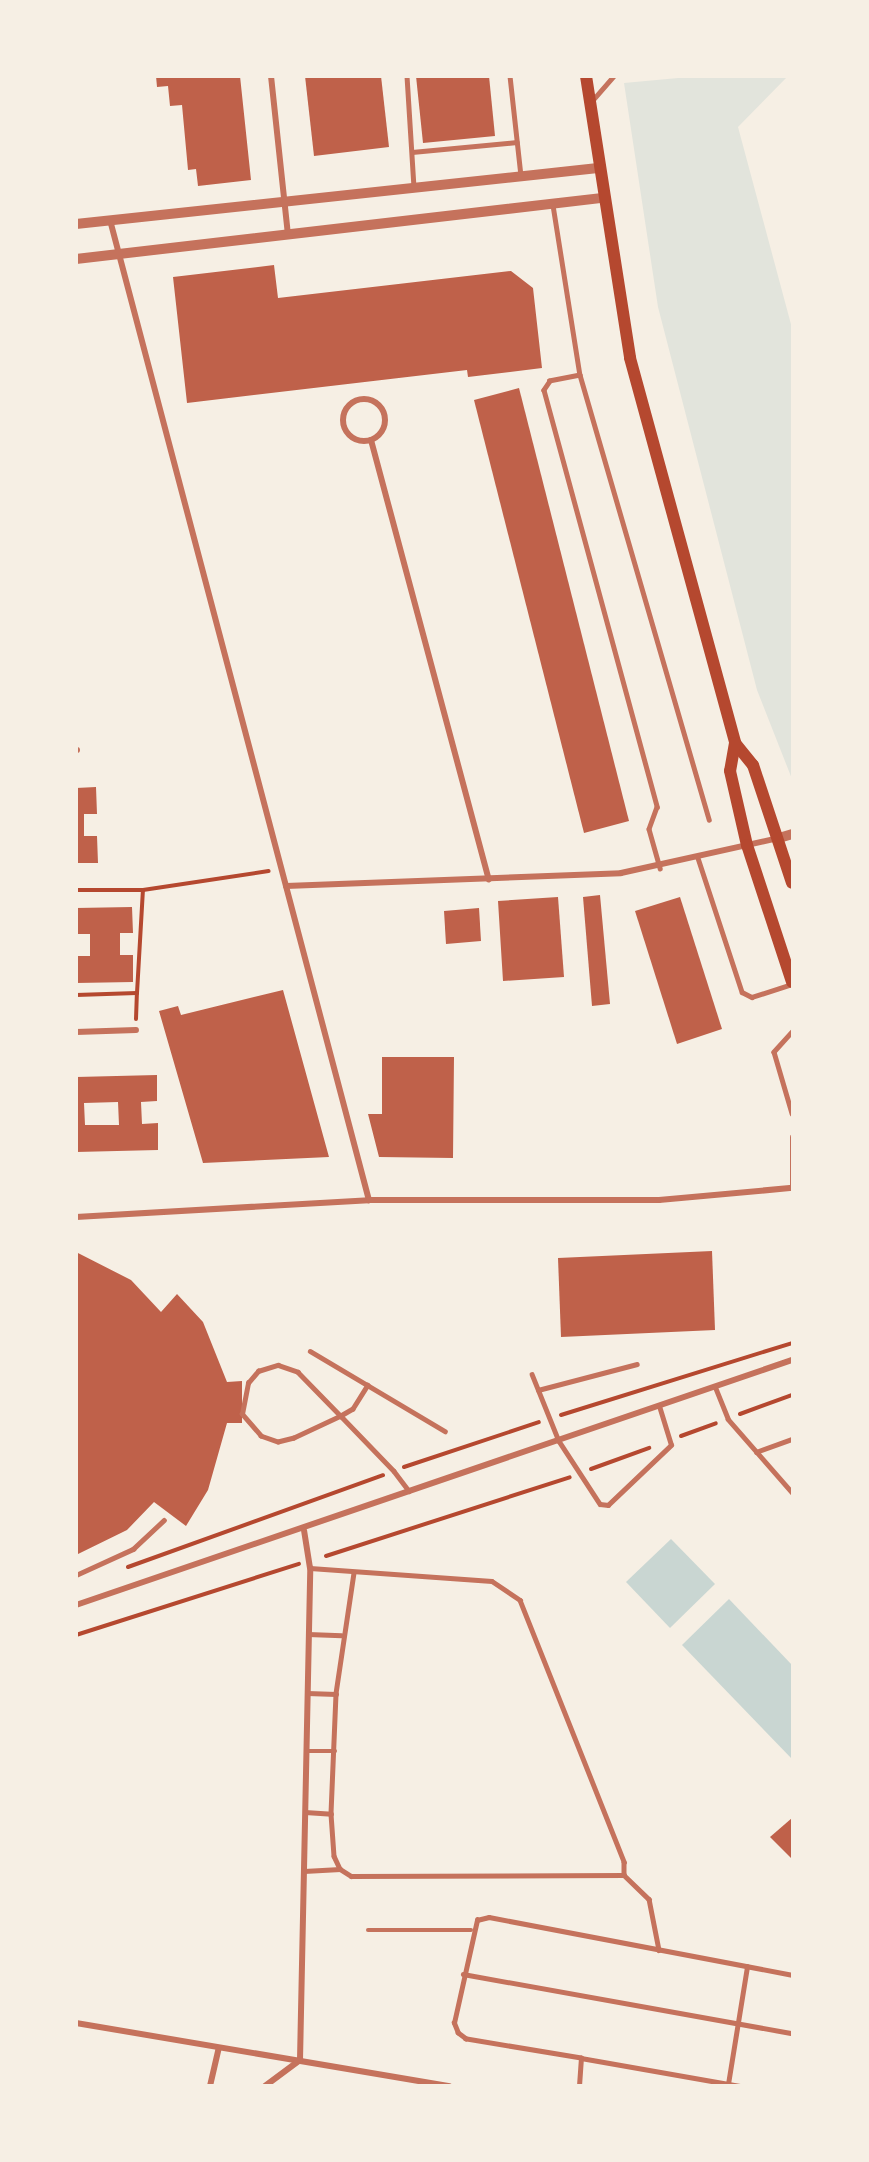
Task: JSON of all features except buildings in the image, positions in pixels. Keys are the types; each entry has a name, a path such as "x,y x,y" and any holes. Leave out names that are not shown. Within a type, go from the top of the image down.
{"main road":[{"path":"586,76 602,198 630,358 735,743 753,765 792,882"},
{"path":"735,743 730,771 747,845 792,983"}],"street":[{"path":"271,76 288,236"},
{"path":"76,224 598,168"},
{"path":"76,259 602,198"},
{"path":"110,220 369,1200"},
{"path":"359,399 379,404 386,417 382,431 371,440 351,437 344,426 348,406 359,399"},
{"path":"371,440 489,879"},
{"path":"286,886 489,879 660,868 792,834"},
{"path":"76,1032 136,1030"},
{"path":"76,1217 369,1200 659,1200 792,1188"},
{"path":"76,1605 410,1494 792,1360"},
{"path":"300,2060 310,1568 303,1530"},
{"path":"76,2023 450,2085"},
{"path":"210,2085 219,2048"},
{"path":"265,2085 300,2060"}],"lane":[{"path":"407,76 414,188"},
{"path":"510,76 521,176"},
{"path":"589,104 614,76"},
{"path":"412,153 517,142"},
{"path":"553,204 580,375 709,820"},
{"path":"580,375 550,381 544,390 657,807 649,829 660,868"},
{"path":"698,858 742,992 752,997 792,983"},
{"path":"792,1032 774,1052 792,1113"},
{"path":"792,1137 792,1188"},
{"path":"310,1351 445,1431"},
{"path":"538,1390 637,1364"},
{"path":"368,1385 353,1409 341,1416 278,1442 247,1424 243,1398 258,1371 278,1365 298,1372 341,1416 394,1471 410,1494"},
{"path":"532,1374 559,1441 577,1474 591,1498 608,1505 664,1454 671,1440 659,1406"},
{"path":"715,1386 728,1419 792,1492"},
{"path":"756,1452 792,1439"},
{"path":"76,1575 134,1549 164,1520"},
{"path":"310,1568 354,1573 492,1581 520,1600 624,1862 624,1875"},
{"path":"354,1573 341,1635 336,1694 331,1814 334,1856 340,1869 351,1876 624,1875 649,1899 660,1950"},
{"path":"308,1634 341,1635"},
{"path":"307,1693 336,1694"},
{"path":"306,1751 334,1751"},
{"path":"305,1812 331,1814"},
{"path":"304,1871 340,1869"},
{"path":"740,2085 466,2039 454,2023 471,1930 477,1920 489,1917 792,1975"},
{"path":"368,1930 471,1930"},
{"path":"728,2084 747,1967"},
{"path":"463,1974 792,2033"},
{"path":"579,2085 581,2058"}],"path":[{"path":"76,890 142,890 280,865"},
{"path":"136,1030 142,890"},
{"path":"76,995 137,993"},
{"path":"121,1570 394,1471 550,1418 792,1343"},
{"path":"76,1635 577,1474 792,1395"}],"shaded area":[{"path":"689,77 787,77 738,127 792,328 792,779 757,690 658,307 624,83"},
{"path":"671,1539 715,1584 670,1628 626,1582"},
{"path":"729,1599 792,1665 792,1759 682,1645"}]}
